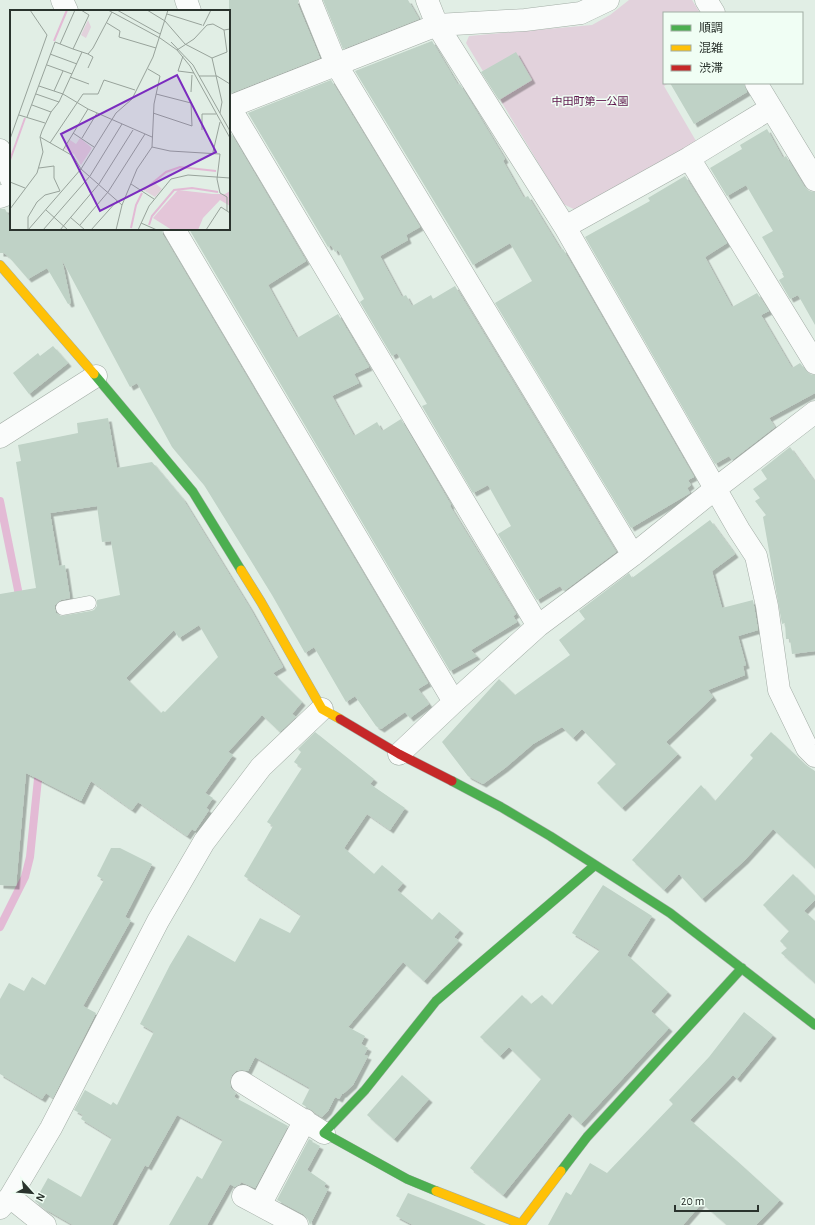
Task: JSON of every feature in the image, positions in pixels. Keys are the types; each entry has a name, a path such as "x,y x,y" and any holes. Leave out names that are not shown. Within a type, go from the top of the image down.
{"street":[{"path":"62,0 67,10"},
{"path":"186,0 190,10"},
{"path":"310,0 336,64 633,555"},
{"path":"428,0 437,25 565,227 715,489 756,556 767,606 779,690 807,748 815,756"},
{"path":"230,106 437,25 525,20 581,13 608,0"},
{"path":"706,0 713,12"},
{"path":"757,84 815,180"},
{"path":"230,108 538,626"},
{"path":"565,227 689,158 771,108"},
{"path":"0,150 10,176"},
{"path":"689,158 815,363"},
{"path":"0,197 10,193"},
{"path":"175,230 454,702"},
{"path":"0,265 96,376 193,492 261,602 322,709 399,754 507,811 550,836 670,914 815,1025"},
{"path":"0,437 96,376"},
{"path":"399,754 538,626 633,555 715,489 815,412"},
{"path":"45,1225 5,1202 51,1128 158,921 204,842 261,767 322,709"},
{"path":"324,1133 365,1090 436,1002 594,866"},
{"path":"242,1082 324,1133 406,1179 521,1224 587,1137 742,968"},
{"path":"297,1225 252,1200 305,1120"}],"lane":[{"path":"63,608 89,603"}],"green space":[{"name":"中田町第一公園","path":"629,0 692,0 699,12 663,12 663,84 667,84 664,86 696,141 580,212 563,204 466,43 469,36 592,25 610,15"}],"building":[{"path":"229,0 298,0 298,5 320,58 230,94"},
{"path":"323,0 408,0 419,19 343,49"},
{"path":"432,41 505,159 503,161 524,198 528,196 561,250 563,249 694,477 688,480 691,485 687,488 690,493 631,528 495,303 532,281 510,243 473,265 355,71"},
{"path":"516,52 532,80 499,100 481,72"},
{"path":"331,80 420,227 406,235 408,240 380,256 402,297 406,295 412,306 431,295 433,299 455,286 616,552 564,591 560,586 537,600 498,534 511,526 488,485 473,493 422,406 427,404 397,353 392,356 360,302 364,299 338,250 335,252 331,245 328,247 248,113"},
{"path":"671,84 744,84 747,92 694,124"},
{"path":"767,129 783,158 786,156 804,186 809,191 815,192 815,325 798,295 790,299 779,280 784,277 783,273 762,237 773,231 746,185 727,196 710,168 742,149 740,145"},
{"path":"230,132 306,261 268,285 297,338 338,314 369,367 354,374 359,383 332,396 354,436 377,422 382,431 401,419 451,505 450,506 516,614 513,616 517,622 471,650 477,656 450,671 190,230 230,230"},
{"path":"685,176 727,243 705,257 732,307 757,293 769,311 761,315 792,368 800,363 809,374 815,375 815,393 769,418 775,427 732,460 729,456 715,464 585,237 650,201 648,198"},
{"path":"0,209 5,209 10,218 10,230 162,230 163,235 428,683 418,689 429,704 410,718 405,712 381,729 376,726 355,696 346,702 314,647 305,653 272,595 204,485 172,447 137,383 130,387 62,260 71,303 68,304 47,268 28,279 9,257 4,253 0,253"},
{"path":"53,346 68,363 29,394 13,373 38,353 40,356"},
{"path":"108,418 117,468 152,462 183,499 250,608 283,667 273,673 302,702 292,714 296,717 280,732 262,715 228,752 233,755 205,793 213,798 206,808 209,810 195,831 192,829 187,836 138,802 132,810 91,781 81,801 26,773 16,886 0,885 0,594 36,588 16,462 21,461 18,445 78,433 77,423","holes":["97,506 102,542 111,541 120,595 97,600 97,606 94,610 61,616 56,613 55,605 61,600 70,598 65,565 59,566 50,513","199,625 218,657 165,712 163,711 161,713 126,678 174,630 179,638"]},
{"path":"790,447 815,482 815,651 792,654 790,639 786,639 785,623 782,624 763,517 766,515 755,501 760,498 753,489 767,479 761,470"},
{"path":"710,520 735,554 712,571 722,608 753,600 758,630 738,636 746,665 743,666 745,675 708,690 713,697 666,742 678,754 622,808 597,783 616,764 582,729 573,738 562,727 533,744 505,768 483,784 468,776 442,742 499,679 515,695 570,655 559,640 585,619 579,611 629,573 632,578"},
{"path":"315,732 374,779 370,784 405,808 390,830 367,814 344,848 374,874 382,865 403,883 397,890 432,920 439,912 460,930 454,937 459,941 424,981 403,962 348,1027 365,1036 361,1044 368,1048 364,1055 368,1056 353,1085 342,1094 339,1099 335,1097 328,1111 322,1117 302,1104 310,1088 255,1057 248,1071 236,1071 232,1075 230,1081 231,1088 236,1093 234,1097 288,1126 255,1188 241,1182 235,1187 230,1184 207,1225 169,1225 197,1176 202,1179 223,1140 177,1115 148,1167 145,1165 112,1225 73,1225 45,1209 35,1201 48,1178 81,1197 112,1138 81,1119 83,1115 74,1110 85,1090 111,1105 113,1102 117,1105 154,1032 140,1024 170,965 188,935 235,962 260,918 290,933 301,915 244,876 273,826 267,822 302,768 294,762 301,752 298,749"},
{"path":"771,732 806,765 815,771 815,868 773,829 745,860 702,899 679,874 664,890 632,860 701,785 715,801 753,758 750,755"},
{"path":"111,848 120,848 152,864 125,917 131,920 83,1006 96,1013 53,1098 46,1093 42,1099 0,1074 0,999 9,983 24,991 32,977 45,985 104,880 97,876"},
{"path":"793,874 815,896 815,900 804,911 815,921 815,983 781,953 787,948 780,941 789,931 763,905"},
{"path":"603,885 652,916 627,955 668,992 651,1011 669,1028 581,1124 569,1113 503,1195 470,1168 541,1079 509,1047 500,1056 480,1037 522,995 531,1004 542,995 552,1005 600,950 572,933"},
{"path":"744,1012 773,1035 737,1079 733,1075 690,1120 780,1200 756,1225 727,1225 702,1203 683,1225 548,1225 566,1192 571,1195 590,1163 607,1173 673,1104 669,1100 709,1057"},
{"path":"402,1075 429,1099 394,1139 367,1115"},
{"path":"309,1139 320,1146 307,1170 326,1183 324,1187 328,1189 310,1225 308,1219 303,1214 277,1200"},
{"path":"408,1193 486,1225 413,1225 396,1216"}],"waterway":[{"path":"0,501 20,600"},
{"path":"0,927 25,877 30,857 39,769"}],"traffic: fast":[{"path":"94,374 193,492 241,570"},
{"path":"452,781 501,807 550,836 670,913 815,1025"},
{"path":"436,1191 407,1179 324,1133 365,1090 436,1001 594,866"},
{"path":"561,1171 587,1137 742,968"}],"traffic: slow":[{"path":"0,265 94,374"},
{"path":"241,570 322,709 340,719"},
{"path":"436,1191 521,1224 561,1171"}],"traffic: jam":[{"path":"340,719 399,754 452,781"}]}
